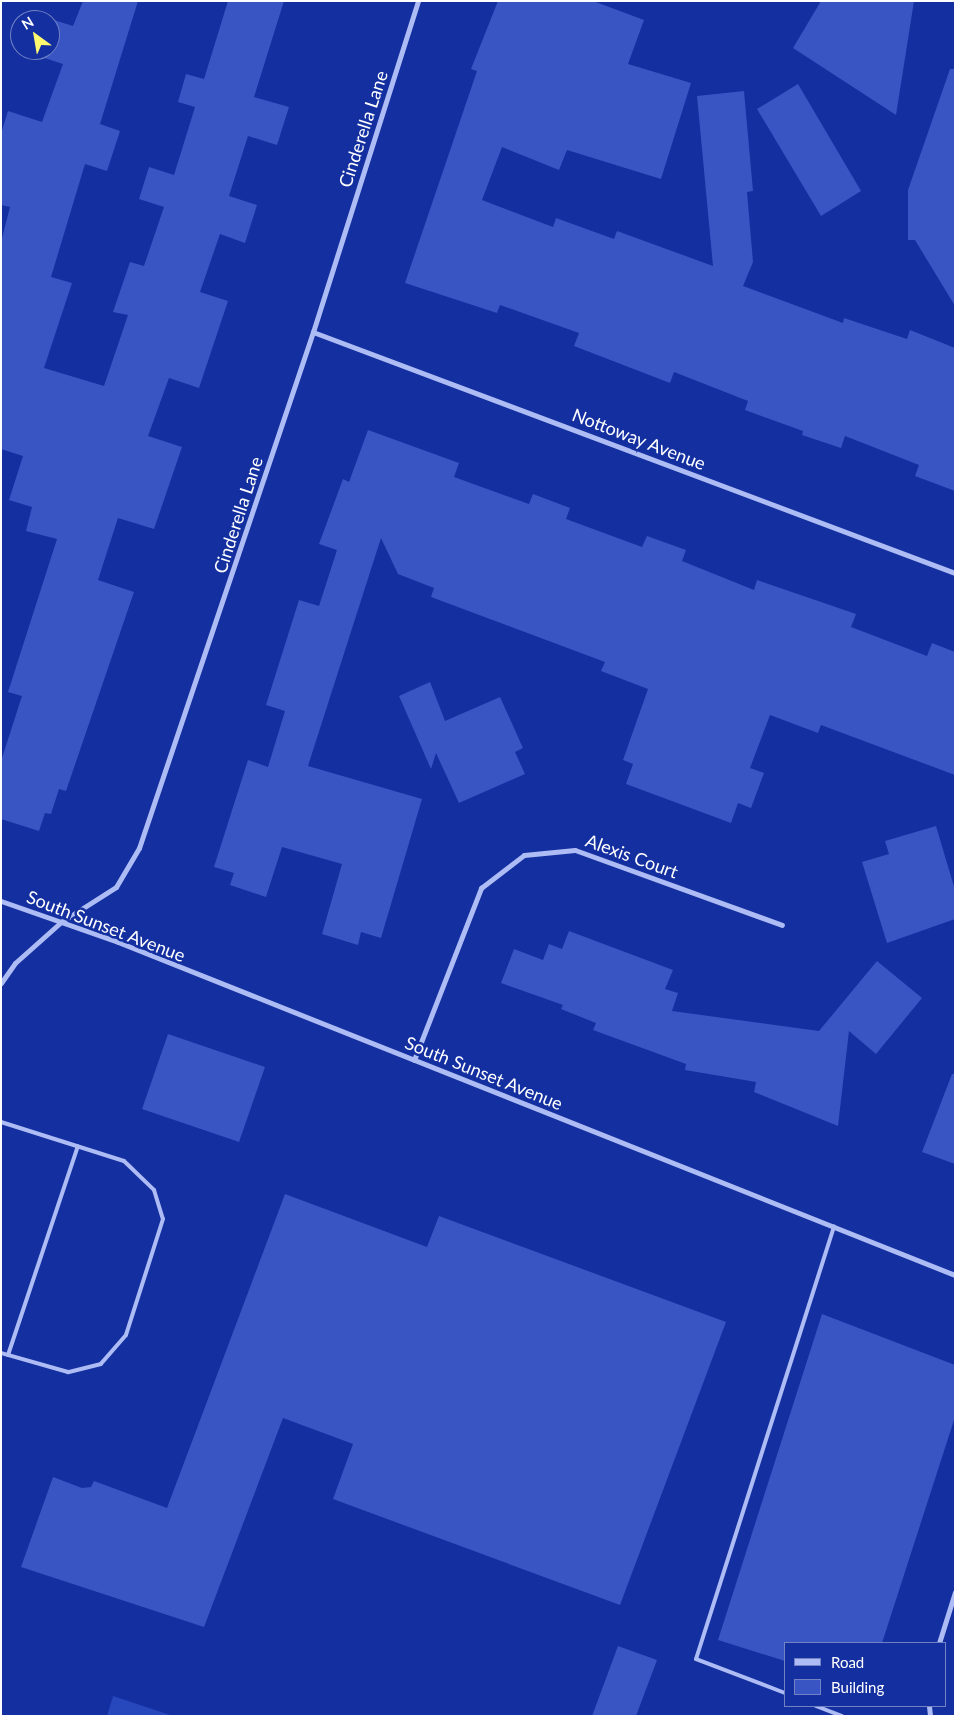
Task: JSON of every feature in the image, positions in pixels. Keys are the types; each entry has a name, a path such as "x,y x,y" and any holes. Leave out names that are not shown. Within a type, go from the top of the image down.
{"street":[{"name":"Cinderella Lane","path":"1,983 15,963 61,922 116,887 139,848 314,332 418,1"},
{"name":"Nottoway Avenue","path":"314,332 955,573"},
{"name":"Alexis Court","path":"414,1060 481,888 524,855 574,850 782,925"},
{"name":"South Sunset Avenue","path":"1,901 61,922 414,1060 955,1275"},
{"path":"939,1642 955,1592"}],"lane":[{"path":"1,1122 124,1161 154,1190 163,1219 126,1335 100,1364 68,1372 1,1353"},
{"path":"8,1355 78,1146"},
{"path":"784,1693 696,1659 834,1227"},
{"path":"819,1707 842,1716"}],"shaded area":[{"path":"113,1696 173,1716 107,1716"}],"building":[{"path":"83,1 138,1 100,124 120,131 107,171 85,164 51,277 72,283 44,368 104,386 128,315 113,312 130,262 144,266 164,207 139,199 149,167 174,175 195,107 178,102 186,74 204,79 228,1 284,1 254,97 289,107 277,145 248,136 229,196 257,205 245,243 220,234 200,292 228,301 199,388 169,378 148,436 182,447 154,529 118,518 98,580 134,592 66,791 59,789 51,814 45,813 39,831 1,819 1,761 22,696 8,692 57,539 26,531 32,507 9,500 23,456 1,449 1,242 10,207 1,205 1,134 8,111 42,122 63,64 51,60 60,60 60,22 73,26"},
{"path":"498,1 593,1 644,20 628,64 691,83 661,179 567,150 559,170 502,147 482,200 553,227 556,218 614,239 617,231 713,266 697,96 744,91 753,191 747,192 753,262 743,286 843,323 844,318 907,339 910,330 955,348 955,491 915,476 919,465 845,436 841,448 802,435 803,431 745,410 748,401 674,372 670,383 574,346 579,333 500,305 497,313 405,283 477,71 471,69"},
{"path":"821,1 914,1 896,115 793,48"},
{"path":"950,69 955,69 955,306 915,240 908,240 908,190"},
{"path":"798,84 861,191 821,216 757,109"},
{"path":"368,430 459,463 454,477 529,504 533,494 570,508 566,519 642,547 647,536 686,550 682,561 754,590 757,580 856,614 851,627 927,656 932,643 955,652 955,775 821,725 818,733 770,715 750,768 764,773 751,808 738,803 731,823 626,784 633,764 623,760 648,689 601,671 605,662 431,597 434,588 398,574 381,538 308,766 422,799 381,938 361,932 358,945 322,934 342,864 282,847 266,897 230,885 234,873 214,867 248,760 268,767 285,711 266,705 299,600 319,606 337,550 319,544 343,479 349,482"},
{"path":"430,682 445,721 500,697 523,748 515,752 525,774 459,803 436,753 431,769 399,696"},
{"path":"936,826 955,890 955,919 887,943 862,862 889,854 885,841"},
{"path":"569,931 673,970 665,989 678,993 672,1011 819,1031 877,961 922,998 876,1054 849,1031 838,1126 754,1092 756,1082 685,1070 686,1064 593,1030 596,1023 561,1009 563,1005 501,983 514,949 543,960 549,944 562,949"},
{"path":"168,1034 265,1067 239,1142 142,1109"},
{"path":"952,1074 955,1074 955,1164 922,1152"},
{"path":"285,1194 427,1247 439,1216 726,1322 620,1605 333,1499 353,1444 283,1418 204,1627 21,1567 53,1477 82,1488 91,1487 94,1481 167,1508"},
{"path":"822,1314 955,1365 955,1417 882,1642 784,1642 784,1661 718,1640"},
{"path":"618,1646 657,1660 636,1716 592,1716"}]}
